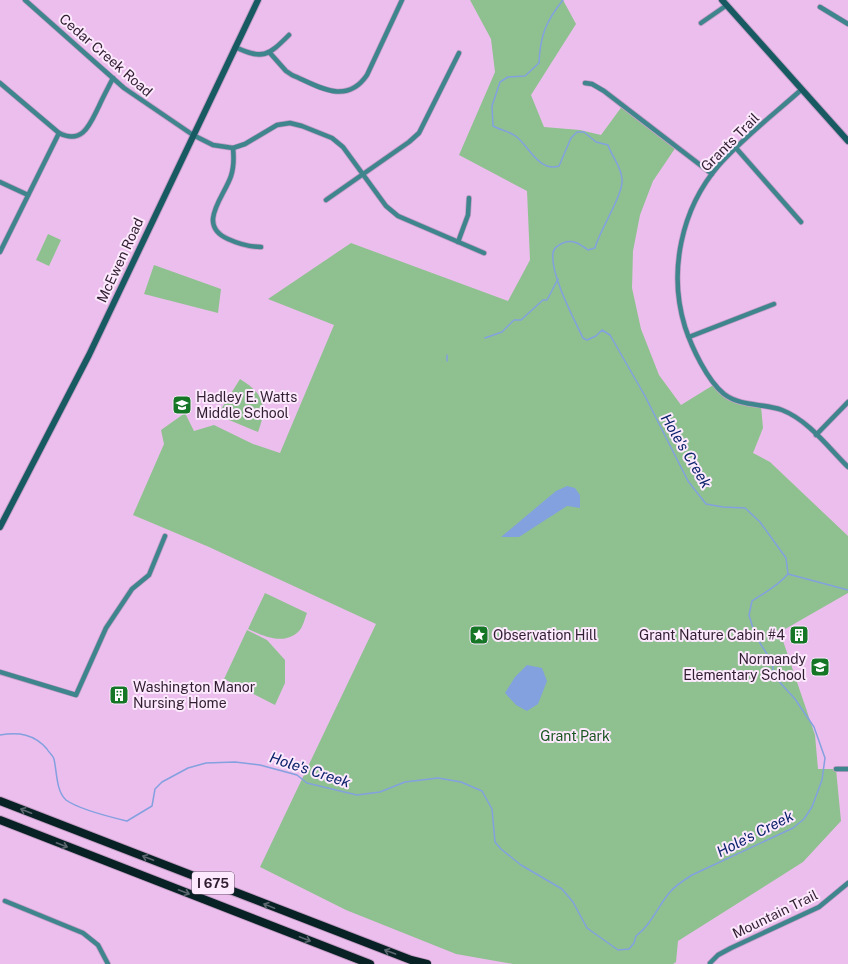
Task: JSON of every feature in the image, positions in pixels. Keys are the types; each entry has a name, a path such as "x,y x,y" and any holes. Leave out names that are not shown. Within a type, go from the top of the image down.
{"highway":[{"name":"I 675","path":"0,801 315,924 392,953 427,964"},
{"name":"I 675","path":"0,820 370,964"}],"street":[{"name":"Cedar Creek Road","path":"25,0 140,100 193,135 213,145 233,148"},
{"name":"McEwen Road","path":"0,527 89,355 258,0"},
{"path":"270,52 286,71 292,75 332,91 349,90 359,85 367,75 402,0"},
{"path":"701,24 726,2 801,90 847,139"},
{"path":"820,7 848,24"},
{"path":"235,47 252,54 270,52 289,35"},
{"path":"326,200 409,142 419,132 458,53"},
{"path":"0,84 59,132 70,136 75,136 86,130 113,78"},
{"path":"585,83 592,84 604,91 712,174"},
{"name":"Grants Trail","path":"801,90 736,148 712,174 691,210 685,225 679,255 678,294 689,337 707,372 724,394 744,403 775,408 788,413 802,422 848,467"},
{"path":"261,247 240,244 222,236 214,226 213,214 232,172 233,148 246,144 277,125 296,124 332,138 339,143 386,206 398,216 484,253"},
{"path":"0,252 59,132"},
{"path":"736,148 801,222"},
{"path":"0,182 28,195"},
{"path":"458,242 468,215 469,198"},
{"path":"689,337 774,304"},
{"path":"816,435 848,402"},
{"path":"0,672 76,695 106,628 132,589 149,575 165,536"},
{"path":"836,769 848,769"},
{"name":"Mountain Trail","path":"710,963 718,955 731,948 819,907 848,883"},
{"path":"5,901 83,933 98,945 108,964"}],"green space":[{"name":"Grant Park","path":"470,0 563,0 576,24 531,95 544,127 580,130 601,135 623,105 676,147 653,181 640,215 633,251 632,288 641,329 659,375 681,405 715,384 730,398 761,406 763,428 753,453 770,462 848,536 848,593 780,632 815,735 818,769 836,769 841,821 803,862 678,941 676,962 673,964 513,964 456,954 346,910 260,867 376,624 209,547 133,515 164,444 161,430 185,413 194,431 214,425 253,444 280,453 334,325 268,299 351,243 508,301 530,260 527,191 459,155 495,72 491,39"},
{"path":"48,234 61,240 49,266 36,260"},
{"path":"154,265 221,289 218,313 144,294"},
{"path":"240,379 254,390 261,401 263,415 258,432 222,417 220,411"},
{"path":"265,593 307,613 303,625 293,636 280,639 267,637 248,629"},
{"path":"247,630 267,640 285,660 285,683 275,705 224,679"}],"water":[{"path":"567,486 575,488 580,495 580,508 567,506 519,537 501,537 556,491"},
{"path":"527,665 542,668 547,681 538,704 527,711 516,705 505,693 515,677"}],"waterway":[{"name":"Hole's Creek","path":"0,735 26,735 42,744 53,758 60,792 66,800 87,810 127,821 152,806 155,789 162,782 188,768 206,763 235,762 260,765 297,775 307,783 357,795 380,792 405,782 438,778 461,782 482,791 492,809 495,842 501,849 521,865 562,889 573,902 587,928 618,950 629,949 634,943 636,936 650,921 666,897 683,881 692,875 793,828 804,819 812,807 822,780 825,758 814,727 795,699 774,676 772,662 755,635 749,615 752,601 775,586 788,574 786,558 760,522 745,508 723,507 706,504 688,481 645,396 610,335 602,330 596,336 587,340 583,338 555,272 553,253 555,248 559,245 567,242 573,242 588,250 595,248 622,186 622,179 618,166 608,145 596,142 584,132 577,132 571,138 559,166 552,167 541,163 515,136 493,126 492,106 500,82 508,77 525,76 539,63 545,29 552,15 563,0"},
{"path":"485,338 502,332 514,320 521,320 543,300 547,300 558,279"},
{"path":"447,355 447,361"},
{"path":"788,574 848,590"}],"place":[{"name":"Hadley E. Watts Middle School","path":"182,405"},
{"name":"Observation Hill","path":"479,635"},
{"name":"Grant Nature Cabin #4","path":"799,635"},
{"name":"Normandy Elementary School","path":"820,667"},
{"name":"Washington Manor Nursing Home","path":"119,695"}]}
